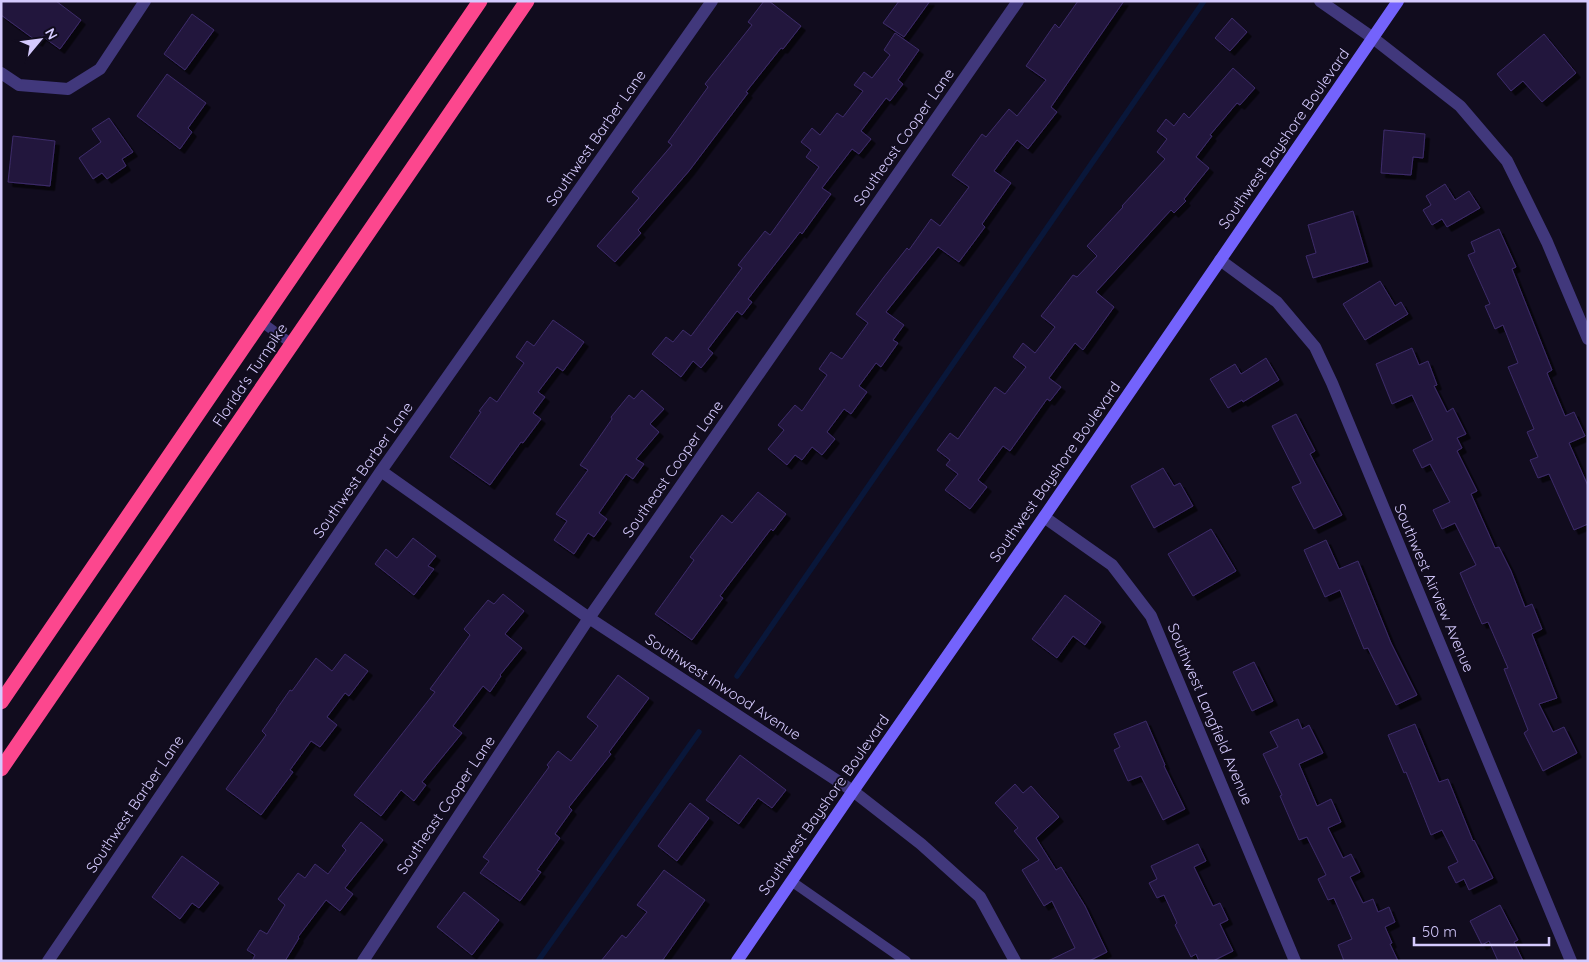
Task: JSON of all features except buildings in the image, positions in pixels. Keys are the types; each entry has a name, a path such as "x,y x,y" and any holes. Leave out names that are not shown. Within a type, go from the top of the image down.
{"highway":[{"name":"Florida's Turnpike","path":"1,702 480,1"},
{"name":"Florida's Turnpike","path":"1,769 527,1"}],"street":[{"path":"1,72 20,85 68,89 100,69 146,1"},
{"name":"Southwest Barber Lane","path":"48,961 381,471 712,1"},
{"name":"Southeast Cooper Lane","path":"363,961 590,618 1018,1"},
{"path":"1320,1 1374,38 1460,106 1507,161 1547,242 1588,339"},
{"name":"Southwest Bayshore Boulevard","path":"737,961 1398,1"},
{"name":"Southwest Airview Avenue","path":"1220,260 1277,302 1315,347 1571,961"},
{"name":"Southwest Inwood Avenue","path":"381,471 590,618 853,791 921,844 980,896 1015,961"},
{"name":"Southwest Langfield Avenue","path":"1044,517 1112,566 1151,616 1295,961"}],"lane":[{"path":"260,321 292,344"},
{"path":"792,881 906,961"}],"waterway":[{"path":"737,676 1204,1"},
{"path":"538,961 699,732"}]}
